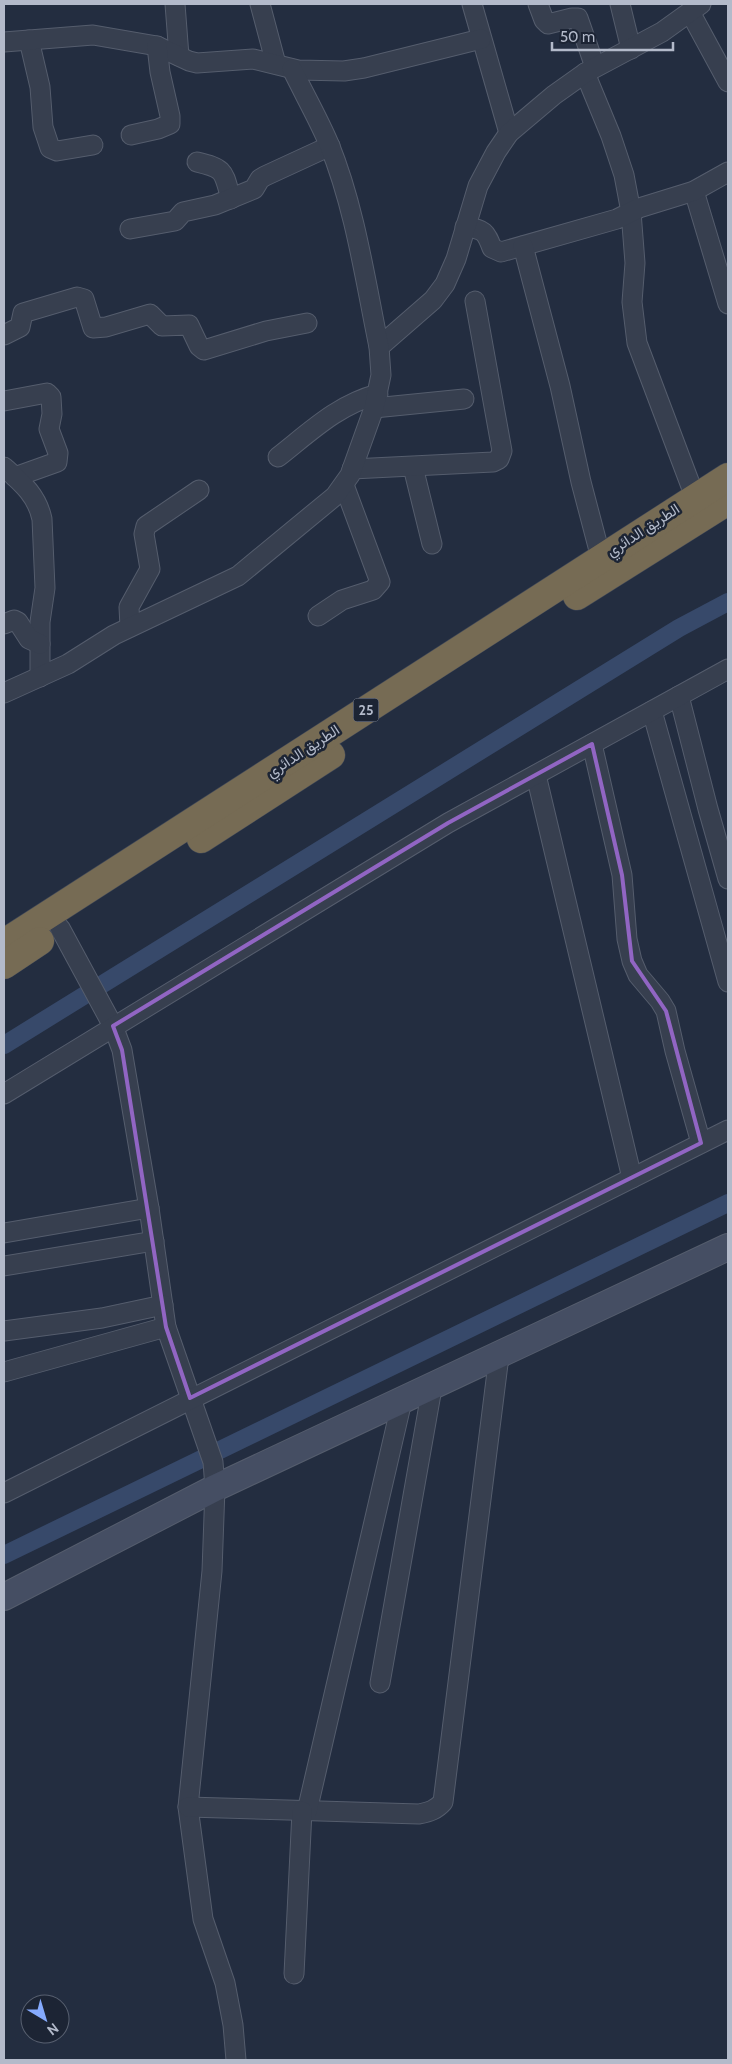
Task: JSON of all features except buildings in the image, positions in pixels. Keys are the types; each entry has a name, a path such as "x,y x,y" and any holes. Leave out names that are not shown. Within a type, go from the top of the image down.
{"highway":[{"name":"الطريق الدائري","path":"4,943 728,477"},
{"name":"الطريق الدائري","path":"4,965 728,501"}],"street":[{"path":"175,4 180,56"},
{"path":"4,693 68,664 106,640 238,576 329,501 348,477 376,401 381,363 379,347 353,225 330,146 284,67 260,4"},
{"path":"472,4 509,133"},
{"path":"538,4 544,20 548,24 578,18 590,70 624,176 632,212 635,263 632,302 637,343 695,497"},
{"path":"620,4 631,49"},
{"path":"379,347 438,294 451,272 478,186 496,152 509,133 554,95 590,70 662,32 695,8 728,82"},
{"path":"4,42 93,35 157,46 197,63 253,60 284,67 325,72 354,70 481,39"},
{"path":"29,40 40,87 43,127 50,148 56,151 93,145"},
{"path":"130,135 158,129 170,124 157,46"},
{"path":"130,229 175,221 183,212 215,205 254,190 260,179 265,176 330,146"},
{"path":"197,162 218,167 222,171 231,199"},
{"path":"465,227 475,228 488,235 492,248 501,252 617,219 639,208 694,191 728,172"},
{"path":"694,191 728,304"},
{"path":"523,246 560,386 580,482 601,558"},
{"path":"4,335 20,327 23,314 78,297 84,299 93,328 106,328 150,314 162,326 190,325 199,346 204,350 266,331 307,322"},
{"path":"348,477 413,467 494,462 501,456 475,301"},
{"path":"4,401 47,393 51,397 52,414 49,429 58,453 57,462 10,472"},
{"path":"278,457 338,410 361,398 376,401 464,399"},
{"path":"413,467 432,544"},
{"path":"10,472 32,494 42,519 45,588 40,614 40,677"},
{"path":"318,616 342,600 373,590 380,582 348,477"},
{"path":"130,628 129,611 131,604 150,569 144,534 146,526 199,490"},
{"path":"4,624 16,621 29,639 40,644"},
{"path":"4,1094 109,1018 448,823 679,696 727,673"},
{"path":"679,696 728,878"},
{"path":"652,711 728,982"},
{"path":"592,744 622,875 627,939 632,961 638,976 660,1001 666,1012 701,1143"},
{"path":"536,775 632,1178"},
{"path":"60,928 109,1018 122,1050 150,1208 166,1327 213,1462 215,1488 212,1571 188,1807 203,1919 224,1983 233,2025 236,2060"},
{"path":"4,1493 190,1398 728,1130"},
{"path":"4,1233 150,1208"},
{"path":"4,1266 154,1241"},
{"path":"4,1597 215,1488 432,1388 728,1247"},
{"path":"4,1331 102,1318 162,1305"},
{"path":"4,1372 166,1327"},
{"path":"188,1807 419,1814 439,1807 443,1802 499,1356"},
{"path":"380,1683 432,1388"},
{"path":"294,1974 305,1811 402,1402"}],"highlighted area":[{"path":"592,744 622,875 632,961 666,1011 701,1143 190,1398 166,1327 122,1050 113,1026 448,823"}],"waterway":[{"path":"4,1045 679,628 728,602"},
{"path":"4,1555 728,1203"}]}
